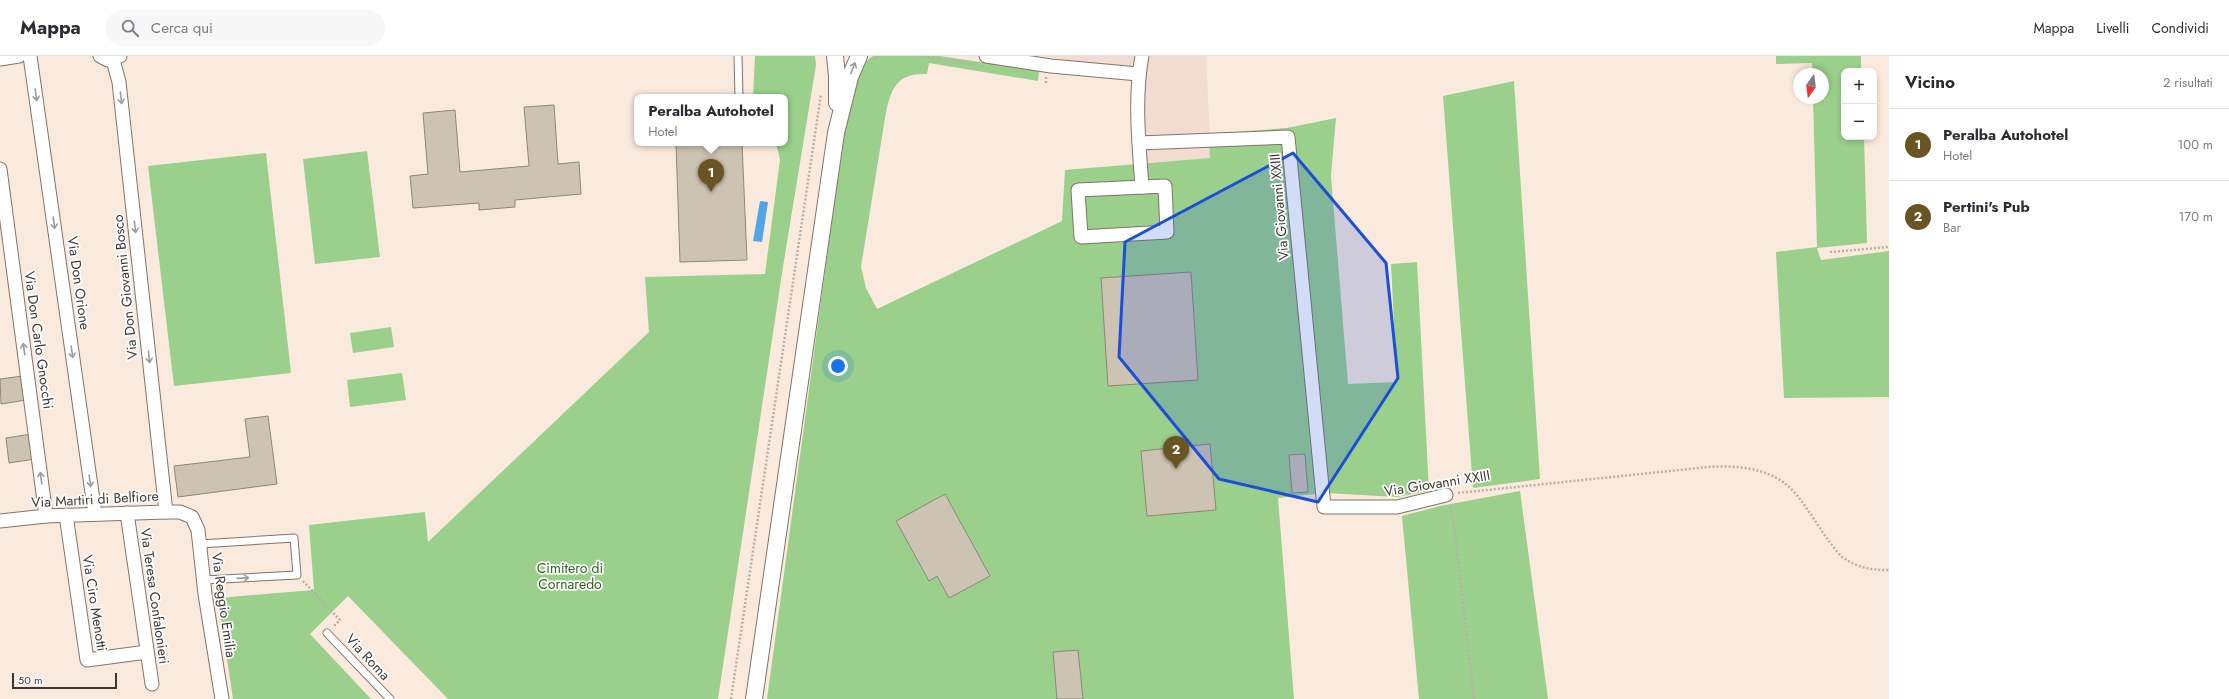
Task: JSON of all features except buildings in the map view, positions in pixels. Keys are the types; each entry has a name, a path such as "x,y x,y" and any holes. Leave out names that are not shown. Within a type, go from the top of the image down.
{"street":[{"path":"0,59 19,56"},
{"name":"Via Don Orione","path":"30,56 95,514"},
{"path":"100,56 104,59 119,57"},
{"path":"835,56 837,76 836,133"},
{"path":"754,699 836,133 850,77 859,56"},
{"path":"986,56 1051,66 1138,74"},
{"path":"1142,56 1138,74 1139,142 1142,187"},
{"name":"Via Don Giovanni Bosco","path":"119,57 119,82 166,512"},
{"name":"Via Giovanni XXIII","path":"1139,142 1288,137 1324,507 1397,507 1446,495"},
{"name":"Via Don Carlo Gnocchi","path":"0,169 46,516"},
{"path":"1165,186 1167,232 1081,237 1078,190 1142,187 1165,186"},
{"name":"Via Martiri di Belfiore","path":"0,521 46,516 166,512 180,512 192,517"},
{"name":"Via Teresa Confalonieri","path":"127,513 152,684"},
{"name":"Via Ciro Menotti","path":"66,516 87,660 147,652"},
{"name":"Via Reggio Emilia","path":"192,517 198,530 222,699"}],"lane":[{"path":"738,56 739,94"},
{"path":"200,544 294,538 297,575 204,580"},
{"name":"Via Roma","path":"328,633 390,699"}],"path":[{"path":"731,699 821,90"},
{"path":"1830,252 1889,247"},
{"name":"Via Giovanni XXIII","path":"1446,495 1708,467 1730,466 1748,468 1767,473 1795,492 1842,557 1852,564 1866,570 1889,570"},
{"path":"1446,495 1453,516 1474,699"},
{"path":"297,575 314,590 340,620 328,633"}],"highlighted area":[{"path":"1293,153 1386,263 1398,378 1318,502 1219,479 1119,357 1125,242"}],"shaded area":[{"path":"1044,56 1206,56 1211,158 1135,164 1136,71"}],"green space":[{"name":"Cimitero di Cornaredo","path":"755,56 815,56 816,65 782,273 718,699 448,699 348,596 310,634 371,699 233,699 218,598 314,590 309,525 425,512 428,542 649,332 645,277 765,274 780,160 777,146 788,146 788,94 753,94"},
{"path":"873,56 940,56 1039,71 1038,81 929,63 927,74 909,76 898,83 894,88 886,112 861,267 866,288 877,309 1062,221 1065,170 1210,158 1209,134 1287,128 1336,118 1331,176 1348,384 1397,382 1391,264 1417,262 1429,491 1397,497 1324,493 1278,498 1294,699 767,699 850,96 859,72 865,63"},
{"path":"1776,56 1861,56 1861,68 1841,68 1841,140 1864,140 1867,243 1817,248 1821,260 1889,251 1889,397 1784,398 1776,252 1817,247 1813,104 1829,104 1829,68 1812,68 1812,63 1776,64"},
{"path":"1514,81 1540,479 1473,488 1443,96"},
{"path":"367,151 380,257 315,264 303,159"},
{"path":"266,153 291,373 174,386 148,166"},
{"path":"391,327 394,347 353,353 350,333"},
{"path":"402,373 406,400 350,407 347,380"},
{"path":"1520,491 1548,699 1419,699 1402,516 1440,506"}],"water":[{"path":"760,201 768,202 762,242 753,241"}],"place":[{"name":"Peralba Autohotel","path":"711,192"},
{"name":"Pertini's Pub","path":"1176,469"}]}
